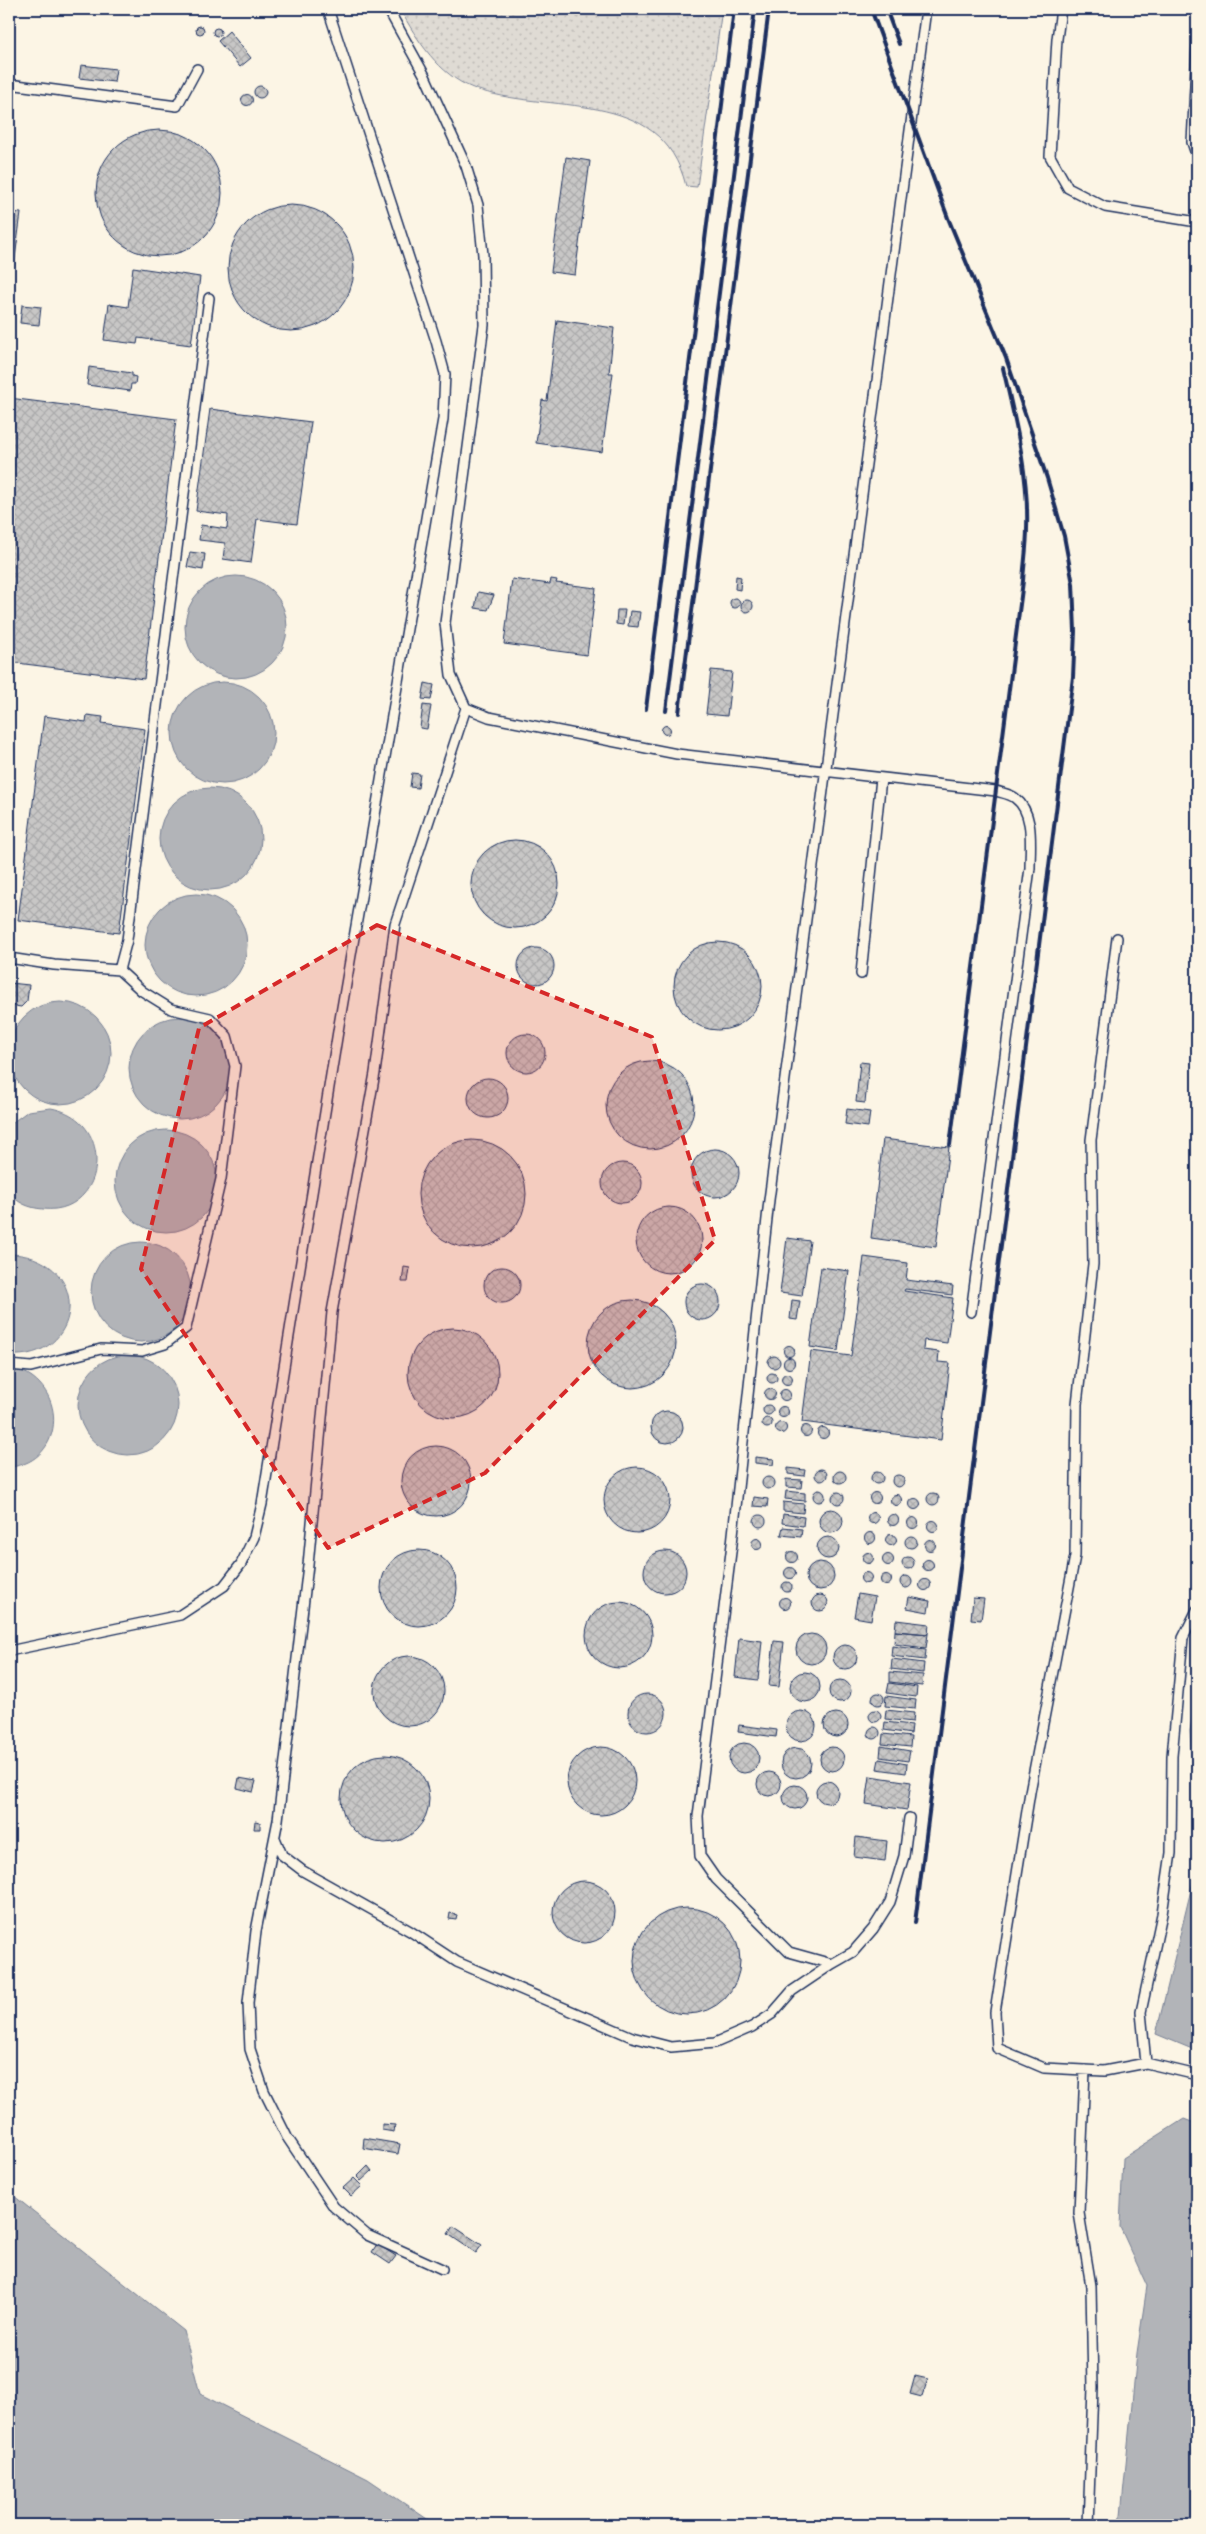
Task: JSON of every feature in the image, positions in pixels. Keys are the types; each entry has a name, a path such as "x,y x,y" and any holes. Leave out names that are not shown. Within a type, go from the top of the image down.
{"lane":[{"path":"9,1651 180,1615 224,1586 242,1564 254,1537 262,1504 339,1025 443,419 445,374 436,341 328,9"},
{"path":"388,9 425,76 466,166 478,205 484,255 484,325 445,623 451,675 466,708 395,924 375,1073 332,1312 308,1565 275,1838 256,1931 248,2003 250,2049 264,2091 287,2137 334,2207 367,2235 442,2269"},
{"path":"832,1964 789,1952 716,1879 700,1856 698,1816 732,1544 768,1200 926,9"},
{"path":"1062,9 1057,39 1050,156 1068,188 1105,207 1197,222"},
{"path":"1197,47 1192,142 1197,157"},
{"path":"9,84 177,106 197,69"},
{"path":"120,970 127,940 209,298"},
{"path":"466,708 490,717 677,754 996,791 1015,798 1024,810 1031,832 1030,868 971,1312"},
{"path":"861,974 881,778"},
{"path":"1117,938 1091,1140 1093,1264 1077,1404 1075,1556 1030,1792 996,2012 997,2048 1044,2068 1104,2071 1146,2063 1197,2075"},
{"path":"9,958 54,965 120,970 142,991 171,1009 210,1018 227,1036 235,1066 221,1179 186,1328 165,1344 142,1351 101,1349 31,1366 9,1365"},
{"path":"1146,2063 1141,2012 1162,1914 1171,1853 1172,1756 1183,1638 1197,1610"},
{"path":"275,1838 282,1855 303,1871 410,1931 457,1962 632,2037 671,2047 715,2043 752,2027 772,2014 792,1991 853,1952 873,1929 890,1902 904,1856 909,1818"},
{"path":"1085,2070 1080,2146 1079,2212 1091,2286 1093,2388 1088,2525"}],"highlighted area":[{"path":"377,925 652,1037 715,1240 485,1473 328,1548 141,1269 199,1028"}],"shaded area":[{"path":"400,9 722,9 697,187 686,186 673,154 653,132 627,118 598,109 502,96 473,88 461,82 450,75 430,55"},
{"path":"236,576 255,580 272,591 283,608 287,627 283,646 272,663 255,674 236,678 217,674 200,663 189,646 185,627 189,608 200,591 217,580"},
{"path":"223,682 242,686 259,697 270,714 274,733 270,752 259,769 242,780 223,784 204,780 187,769 176,752 172,733 176,714 187,697 204,686"},
{"path":"210,788 229,792 246,803 257,820 261,839 257,858 246,875 229,886 210,890 191,886 174,875 163,858 159,839 163,820 174,803 191,792"},
{"path":"196,894 215,898 232,909 243,926 247,945 243,964 232,981 215,992 196,996 177,992 160,981 149,964 145,945 149,926 160,909 177,898"},
{"path":"60,1002 79,1006 96,1017 107,1034 111,1053 107,1072 96,1089 79,1100 60,1104 41,1100 24,1089 13,1072 9,1053 13,1034 24,1017 41,1006"},
{"path":"180,1017 199,1021 216,1032 227,1049 231,1068 227,1087 216,1104 199,1115 180,1119 161,1115 144,1104 133,1087 129,1068 133,1049 144,1032 161,1021"},
{"path":"51,1108 72,1116 87,1130 95,1147 96,1166 91,1183 80,1198 64,1207 43,1209 24,1204 16,1200 9,1193 9,1125 28,1111"},
{"path":"166,1130 185,1134 202,1145 213,1162 217,1181 213,1200 202,1217 185,1228 166,1232 147,1228 130,1217 119,1200 115,1181 119,1162 130,1145 147,1134"},
{"path":"131,1242 151,1242 160,1245 177,1256 188,1273 191,1282 191,1302 188,1311 177,1328 160,1339 151,1342 131,1342 113,1334 99,1320 91,1302 91,1282 99,1264 113,1250"},
{"path":"13,1254 39,1260 57,1273 67,1290 69,1309 64,1327 53,1342 34,1352 9,1355 9,1255"},
{"path":"118,1355 138,1355 147,1358 164,1369 175,1386 178,1395 178,1415 175,1424 164,1441 147,1452 138,1455 118,1455 100,1447 86,1433 78,1415 78,1395 86,1377 100,1363"},
{"path":"9,1367 29,1375 43,1388 51,1403 54,1420 51,1437 42,1452 28,1462 9,1467"},
{"path":"1197,1688 1197,1851 1190,1731"},
{"path":"1197,1865 1197,2051 1156,2034"},
{"path":"1184,2119 1197,2124 1197,2525 1120,2525 1137,2353 1147,2286 1120,2227 1123,2158"},
{"path":"9,2192 184,2331 200,2394 368,2479 436,2525 9,2525"}],"building":[{"path":"200,26 204,30 200,34 196,30"},
{"path":"217,28 221,32 217,36 213,32"},
{"path":"229,31 251,58 240,67 218,41"},
{"path":"81,65 116,69 114,82 79,78"},
{"path":"262,86 265,87 265,97 258,98 255,97 254,90 255,87"},
{"path":"245,95 249,95 252,100 251,104 245,105 242,102 242,98"},
{"path":"159,130 183,134 204,148 218,169 222,193 218,217 204,238 183,252 159,256 135,252 114,238 100,217 96,193 100,169 114,148 135,134"},
{"path":"566,157 590,161 575,275 551,272"},
{"path":"291,205 315,209 336,223 350,244 354,268 350,292 336,313 315,327 291,331 267,327 246,313 232,292 228,268 232,244 246,223 267,209"},
{"path":"9,212 21,213 14,266 9,266"},
{"path":"133,267 200,277 191,345 138,338 137,344 104,340 109,304 128,307"},
{"path":"22,305 41,307 39,325 20,323"},
{"path":"557,320 614,328 609,373 613,373 602,452 536,443 542,400 547,401"},
{"path":"89,367 132,373 132,376 136,377 135,384 131,384 130,391 87,385"},
{"path":"9,398 176,419 144,679 9,662"},
{"path":"210,409 311,422 297,524 257,519 251,563 223,559 225,543 199,540 201,525 227,529 228,515 196,511"},
{"path":"190,552 205,554 203,570 187,567"},
{"path":"736,576 741,577 740,590 735,589"},
{"path":"512,579 550,584 551,579 557,580 556,583 596,588 587,655 504,644"},
{"path":"478,592 494,595 488,610 475,608"},
{"path":"735,598 740,603 735,608 730,603"},
{"path":"745,600 749,600 753,606 749,612 745,612 741,608 741,604"},
{"path":"617,610 625,610 623,625 616,624"},
{"path":"630,611 640,612 638,627 628,626"},
{"path":"711,670 732,672 727,716 706,714"},
{"path":"425,683 434,685 431,700 422,699"},
{"path":"423,705 431,706 427,729 420,728"},
{"path":"87,715 103,717 102,723 145,729 119,933 18,920 44,716 86,722"},
{"path":"666,725 671,730 666,735 661,730"},
{"path":"412,773 420,774 418,788 410,787"},
{"path":"515,840 532,843 540,847 552,859 556,867 559,884 556,901 552,909 540,921 532,925 515,928 498,925 490,921 478,909 474,901 471,884 474,867 478,859 490,847 498,843"},
{"path":"718,942 735,946 749,955 758,969 762,986 758,1003 749,1017 735,1026 718,1030 701,1026 687,1017 678,1003 674,986 678,969 687,955 701,946"},
{"path":"536,948 543,949 549,953 553,959 553,973 549,979 543,983 536,984 529,983 523,979 519,973 518,966 519,959 523,953 529,949"},
{"path":"9,971 11,971 10,983 29,985 27,1001 21,1007 9,1005"},
{"path":"526,1034 533,1035 539,1040 544,1046 544,1060 539,1066 533,1071 526,1072 519,1071 513,1066 508,1060 507,1053 508,1046 513,1040 519,1035"},
{"path":"650,1061 667,1064 675,1068 687,1080 691,1088 694,1105 691,1122 687,1130 675,1142 667,1146 650,1149 633,1146 625,1142 613,1130 609,1122 606,1105 609,1088 613,1080 625,1068 633,1064"},
{"path":"860,1062 869,1063 865,1103 856,1102"},
{"path":"492,1078 499,1081 505,1087 508,1098 507,1106 499,1115 492,1118 484,1118 477,1115 469,1106 468,1094 471,1087 480,1079"},
{"path":"847,1109 870,1112 868,1127 845,1124"},
{"path":"883,1139 949,1147 936,1247 871,1238"},
{"path":"472,1140 493,1144 510,1156 522,1173 526,1194 522,1215 510,1232 493,1244 472,1248 451,1244 434,1232 422,1215 418,1194 422,1173 434,1156 451,1144"},
{"path":"710,1149 720,1149 732,1156 739,1168 739,1178 732,1190 720,1197 710,1197 702,1193 695,1186 691,1178 691,1168 695,1160 702,1153"},
{"path":"618,1163 626,1163 633,1166 639,1172 642,1183 639,1194 633,1200 626,1203 618,1203 611,1200 605,1194 602,1187 602,1179 605,1172 611,1166"},
{"path":"675,1207 693,1216 700,1227 702,1240 700,1253 693,1264 682,1271 663,1273 645,1264 638,1253 636,1234 645,1216 656,1209"},
{"path":"787,1238 810,1241 802,1296 780,1293"},
{"path":"864,1257 908,1263 906,1280 953,1286 952,1295 905,1289 904,1291 953,1298 947,1343 924,1340 923,1350 939,1352 938,1362 950,1363 941,1440 802,1422 811,1351 851,1356"},
{"path":"404,1267 410,1268 408,1282 402,1282"},
{"path":"502,1267 509,1268 515,1272 519,1278 519,1292 515,1298 509,1302 502,1303 495,1302 489,1298 485,1292 484,1285 485,1278 489,1272 495,1268"},
{"path":"821,1267 849,1271 838,1351 810,1347"},
{"path":"702,1284 709,1285 715,1289 719,1295 719,1309 715,1315 709,1319 702,1320 695,1319 689,1315 685,1309 684,1302 685,1295 689,1289 695,1285"},
{"path":"632,1300 649,1304 663,1313 672,1327 676,1344 672,1361 663,1375 649,1384 632,1388 615,1384 601,1375 592,1361 588,1344 592,1327 601,1313 615,1304"},
{"path":"792,1300 800,1301 797,1320 790,1319"},
{"path":"453,1328 470,1331 485,1341 495,1356 498,1373 495,1390 485,1405 470,1415 453,1418 436,1415 421,1405 411,1390 408,1373 411,1356 421,1341 436,1331"},
{"path":"789,1345 795,1351 789,1357 783,1351"},
{"path":"774,1356 780,1362 774,1368 768,1362"},
{"path":"789,1357 795,1363 789,1369 783,1363"},
{"path":"772,1373 777,1378 772,1383 767,1378"},
{"path":"787,1373 793,1379 787,1385 781,1379"},
{"path":"768,1389 772,1389 775,1394 774,1398 768,1399 765,1396 765,1392"},
{"path":"785,1389 791,1395 785,1401 779,1395"},
{"path":"768,1405 773,1410 768,1415 763,1410"},
{"path":"783,1406 789,1412 783,1418 777,1412"},
{"path":"667,1411 673,1412 678,1416 682,1421 682,1433 678,1438 673,1442 667,1443 661,1442 656,1438 652,1433 651,1427 652,1421 656,1416 661,1412"},
{"path":"765,1418 769,1418 772,1423 771,1427 765,1428 762,1425 762,1421"},
{"path":"781,1422 787,1428 781,1434 775,1428"},
{"path":"806,1425 812,1431 806,1437 800,1431"},
{"path":"823,1427 829,1433 823,1439 817,1433"},
{"path":"436,1446 449,1449 461,1456 468,1468 471,1481 468,1494 461,1506 449,1513 436,1516 423,1513 411,1506 404,1494 401,1481 404,1468 411,1456 423,1449"},
{"path":"755,1457 774,1459 773,1465 755,1463"},
{"path":"631,1467 643,1467 655,1472 665,1482 670,1494 668,1513 655,1528 643,1533 631,1533 619,1528 609,1518 604,1506 604,1494 609,1482 619,1472"},
{"path":"788,1468 805,1470 804,1476 788,1474"},
{"path":"819,1469 823,1469 827,1475 823,1481 819,1481 815,1477 815,1473"},
{"path":"838,1471 842,1471 846,1477 842,1483 838,1483 834,1479 834,1475"},
{"path":"875,1472 879,1472 883,1478 879,1484 875,1484 871,1480 871,1476"},
{"path":"896,1475 900,1475 904,1481 900,1487 896,1487 892,1483 892,1479"},
{"path":"766,1477 770,1477 774,1483 770,1489 766,1489 762,1485 762,1481"},
{"path":"786,1479 802,1480 801,1488 786,1487"},
{"path":"817,1490 821,1490 825,1496 821,1502 817,1502 813,1498 813,1494"},
{"path":"786,1491 805,1493 805,1501 785,1499"},
{"path":"836,1492 840,1492 844,1498 840,1504 836,1504 832,1500 832,1496"},
{"path":"875,1492 881,1498 875,1504 869,1498"},
{"path":"931,1493 935,1493 939,1499 935,1505 931,1505 927,1501 927,1497"},
{"path":"896,1494 902,1500 896,1506 890,1500"},
{"path":"754,1497 768,1499 767,1507 753,1506"},
{"path":"913,1499 917,1499 920,1504 919,1508 913,1509 910,1506 910,1502"},
{"path":"783,1502 804,1504 803,1513 783,1511"},
{"path":"831,1509 839,1513 843,1521 839,1529 831,1533 823,1529 819,1521 823,1513"},
{"path":"873,1512 879,1518 873,1524 867,1518"},
{"path":"783,1514 804,1517 803,1526 782,1523"},
{"path":"893,1514 899,1520 893,1526 887,1520"},
{"path":"758,1515 762,1515 766,1521 762,1527 758,1527 754,1523 754,1519"},
{"path":"913,1517 919,1523 913,1529 907,1523"},
{"path":"933,1520 939,1526 933,1532 927,1526"},
{"path":"783,1527 802,1529 801,1537 781,1535"},
{"path":"870,1532 876,1538 870,1544 864,1538"},
{"path":"891,1534 897,1540 891,1546 885,1540"},
{"path":"909,1536 913,1536 917,1542 913,1548 909,1548 905,1544 905,1540"},
{"path":"824,1537 832,1537 839,1544 839,1552 832,1559 824,1559 817,1552 817,1544"},
{"path":"755,1539 759,1539 762,1544 761,1548 755,1549 752,1546 752,1542"},
{"path":"930,1539 936,1545 930,1551 924,1545"},
{"path":"419,1550 433,1553 446,1561 454,1574 457,1588 454,1602 446,1615 433,1623 419,1626 405,1623 392,1615 384,1602 381,1588 384,1574 392,1561 405,1553"},
{"path":"669,1551 677,1554 683,1560 686,1572 683,1584 677,1590 661,1593 653,1590 647,1584 644,1568 647,1560 653,1554"},
{"path":"792,1551 798,1557 792,1563 786,1557"},
{"path":"868,1552 874,1558 868,1564 862,1558"},
{"path":"888,1554 894,1560 888,1566 882,1560"},
{"path":"906,1557 910,1557 914,1563 910,1569 906,1569 902,1565 902,1561"},
{"path":"928,1559 934,1565 928,1571 922,1565"},
{"path":"820,1562 830,1566 834,1576 830,1586 820,1590 810,1586 806,1576 810,1566"},
{"path":"790,1567 796,1573 790,1579 784,1573"},
{"path":"866,1572 872,1578 866,1584 860,1578"},
{"path":"886,1574 892,1580 886,1586 880,1580"},
{"path":"904,1576 908,1576 912,1582 908,1588 904,1588 900,1584 900,1580"},
{"path":"925,1579 931,1585 925,1591 919,1585"},
{"path":"785,1582 789,1582 792,1587 791,1591 785,1592 782,1589 782,1585"},
{"path":"858,1594 875,1597 871,1620 854,1617"},
{"path":"817,1595 823,1595 828,1600 826,1609 817,1611 812,1606 812,1600"},
{"path":"909,1597 930,1601 928,1612 907,1608"},
{"path":"783,1598 787,1598 790,1603 789,1607 783,1608 780,1605 780,1601"},
{"path":"973,1598 984,1599 981,1620 971,1619"},
{"path":"613,1602 625,1602 637,1607 647,1617 652,1629 650,1648 637,1663 625,1668 613,1668 601,1663 591,1653 586,1641 586,1629 591,1617 601,1607"},
{"path":"896,1620 929,1624 928,1634 895,1631"},
{"path":"895,1631 928,1634 926,1648 894,1644"},
{"path":"811,1634 822,1638 826,1649 822,1660 811,1664 800,1660 796,1649 800,1638"},
{"path":"739,1638 762,1641 758,1680 735,1677"},
{"path":"774,1641 784,1642 779,1687 769,1686"},
{"path":"845,1645 853,1649 857,1657 853,1665 845,1669 837,1665 833,1657 837,1649"},
{"path":"892,1646 926,1650 925,1660 891,1656"},
{"path":"402,1656 416,1656 429,1662 438,1671 444,1684 442,1704 434,1716 416,1726 402,1726 389,1720 380,1711 374,1698 374,1684 380,1671 389,1662"},
{"path":"892,1659 924,1663 923,1673 891,1669"},
{"path":"805,1672 816,1676 820,1687 816,1698 805,1702 794,1698 790,1687 794,1676"},
{"path":"890,1672 923,1675 922,1686 890,1682"},
{"path":"836,1680 844,1680 851,1687 851,1695 844,1702 836,1702 829,1695 829,1687"},
{"path":"889,1683 917,1687 916,1697 887,1693"},
{"path":"876,1693 880,1693 884,1699 880,1705 876,1705 872,1701 872,1697"},
{"path":"647,1694 660,1700 666,1713 660,1726 647,1732 634,1726 628,1713 634,1700"},
{"path":"886,1696 916,1700 915,1709 885,1706"},
{"path":"873,1710 877,1710 881,1716 877,1722 873,1722 869,1718 869,1714"},
{"path":"886,1710 914,1713 913,1722 885,1719"},
{"path":"801,1711 812,1715 816,1726 812,1737 801,1741 790,1737 786,1726 790,1715"},
{"path":"836,1713 844,1717 848,1725 844,1733 836,1737 828,1733 824,1725 828,1717"},
{"path":"885,1722 912,1725 911,1734 884,1730"},
{"path":"739,1725 777,1730 776,1737 738,1732"},
{"path":"872,1727 876,1727 880,1733 876,1739 872,1739 868,1735 868,1731"},
{"path":"883,1734 911,1737 910,1747 882,1744"},
{"path":"744,1743 755,1747 759,1758 755,1769 744,1773 733,1769 729,1758 733,1747"},
{"path":"881,1746 910,1751 908,1761 880,1757"},
{"path":"601,1747 614,1750 625,1757 632,1768 635,1781 632,1794 625,1805 614,1812 601,1815 588,1812 577,1805 570,1794 567,1781 570,1768 577,1757 588,1750"},
{"path":"832,1747 840,1751 844,1759 840,1767 832,1771 824,1767 820,1759 824,1751"},
{"path":"796,1748 807,1752 811,1763 807,1774 796,1778 785,1774 781,1763 785,1752"},
{"path":"385,1755 402,1759 416,1768 425,1782 429,1799 425,1816 416,1830 402,1839 385,1843 368,1839 354,1830 345,1816 341,1799 345,1782 354,1768 368,1759"},
{"path":"879,1759 907,1764 906,1773 877,1769"},
{"path":"769,1772 777,1776 781,1784 777,1792 769,1796 761,1792 757,1784 761,1776"},
{"path":"870,1776 911,1782 907,1810 866,1804"},
{"path":"239,1778 256,1781 253,1792 237,1788"},
{"path":"823,1781 831,1781 838,1788 838,1796 831,1803 823,1803 816,1796 816,1788"},
{"path":"795,1785 803,1789 807,1797 803,1805 795,1809 787,1805 783,1797 787,1789"},
{"path":"255,1821 260,1822 260,1829 254,1829"},
{"path":"856,1837 887,1841 885,1861 854,1857"},
{"path":"584,1881 601,1886 606,1890 610,1895 615,1912 610,1929 606,1934 601,1938 584,1943 567,1938 562,1934 558,1929 553,1912 558,1895 562,1890 567,1886"},
{"path":"687,1908 707,1912 725,1923 736,1941 740,1961 736,1981 725,1999 707,2010 687,2014 667,2010 649,1999 638,1981 634,1961 638,1941 649,1923 667,1912"},
{"path":"450,1913 457,1915 456,1920 449,1919"},
{"path":"382,2124 395,2125 394,2132 382,2130"},
{"path":"364,2138 400,2144 398,2154 363,2148"},
{"path":"368,2166 372,2171 361,2181 357,2177"},
{"path":"354,2178 362,2186 351,2196 343,2188"},
{"path":"453,2226 482,2245 476,2253 448,2234"},
{"path":"377,2244 396,2256 390,2264 372,2252"},
{"path":"915,2376 928,2379 922,2397 910,2394"}],"railway":[{"path":"646,709 734,9"},
{"path":"666,711 755,9"},
{"path":"679,713 769,9"},
{"path":"871,9 948,218 1006,358 1047,478 1064,536 1073,584 1075,631 1073,677 915,1923"},
{"path":"886,9 899,44"},
{"path":"950,1145 1027,541 1026,488 1016,427 1003,368"}]}
